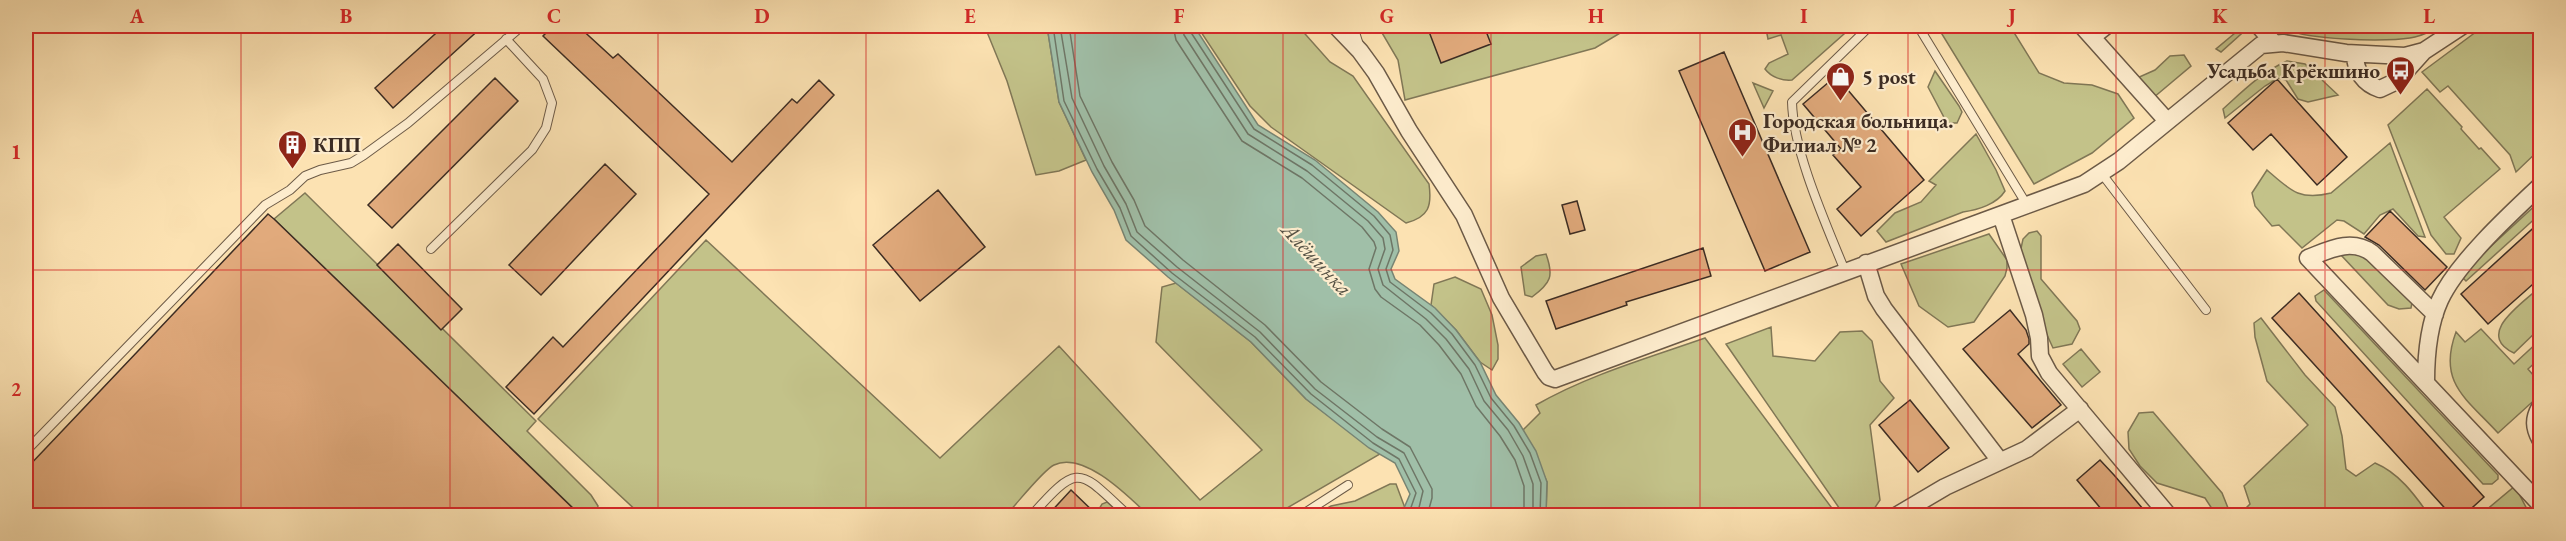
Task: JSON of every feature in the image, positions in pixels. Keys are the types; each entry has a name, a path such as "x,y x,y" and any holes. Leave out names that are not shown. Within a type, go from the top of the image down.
{"street":[{"path":"1336,26 1377,73 1409,131 1464,215 1501,298 1550,377 1561,378 1845,270 2073,189 2102,174 2258,46 2273,42 2355,54 2401,57 2424,51"},
{"path":"2106,26 2087,31 2167,121"},
{"path":"2259,26 2273,42"},
{"path":"2355,54 2361,76 2367,83 2380,89 2397,81 2424,51 2462,26"},
{"path":"2426,382 2426,361 2440,299 2458,271 2541,186"},
{"path":"2001,215 2034,315 2040,356 2049,372 2169,516"},
{"path":"2435,314 2362,246 2348,245 2308,258 2541,504"},
{"path":"1866,263 1876,296 1884,309 2000,462"},
{"path":"2541,407 2535,416 2535,427 2541,440"},
{"path":"1896,516 1945,487 2026,449 2080,410"}],"lane":[{"path":"26,451 265,205 290,190 305,176 351,163 364,155 408,123 522,26"},
{"path":"1353,26 1360,51"},
{"path":"1845,270 1812,183 1792,115 1792,102 1870,26"},
{"path":"1918,26 2027,206"},
{"path":"430,249 532,150 546,128 552,103 543,79 506,39"},
{"path":"2102,174 2206,310"},
{"path":"1031,516 1058,485 1068,478 1078,477 1090,480 1129,516"},
{"path":"1300,516 1348,485"}],"shaded area":[{"path":"968,26 1047,26 1059,102 1086,160 1059,171 1036,175 1007,81 987,32"},
{"path":"1197,26 1298,26 1330,62 1353,76 1429,184 1430,199 1424,214 1406,223 1271,127 1250,106"},
{"path":"1378,26 1632,26 1595,48 1405,100 1398,60"},
{"path":"1779,26 1853,26 1792,80 1788,80 1774,76 1765,69 1769,63 1788,54 1781,35 1768,39 1766,29"},
{"path":"1937,26 2010,26 2039,73 2064,83 2092,85 2118,94 2134,118 2092,153 2034,184"},
{"path":"2239,26 2250,26 2221,52 2216,49 2241,28"},
{"path":"2279,26 2398,26 2403,29 2409,26 2440,26 2415,37 2366,40 2305,34 2289,31"},
{"path":"2484,26 2540,26 2540,149 2516,172 2510,155 2448,86 2440,92 2422,72"},
{"path":"2184,55 2191,66 2153,98 2137,78 2155,70 2170,56"},
{"path":"2287,61 2305,64 2338,95 2308,102 2298,99 2286,80 2278,78 2225,118 2223,109 2261,76"},
{"path":"1935,71 1962,112 1957,123 1947,123 1928,87"},
{"path":"1753,83 1773,91 1764,108"},
{"path":"2427,89 2479,149 2481,148 2500,169 2444,217 2461,238 2454,254 2446,254 2431,235 2388,125"},
{"path":"1976,134 2005,191 2002,196 1987,206 1963,212 1886,242 1877,231 1895,213 1921,202 1936,185 1929,181"},
{"path":"2390,143 2425,237 2418,236 2393,209 2380,215 2364,234 2344,221 2337,220 2302,248 2279,225 2272,226 2255,206 2252,193 2267,170 2289,188 2303,195 2331,193"},
{"path":"305,193 536,421 527,431 591,495 598,506 596,515 575,515 577,512 274,219"},
{"path":"2540,201 2540,214 2466,281 2462,277 2464,271"},
{"path":"2037,231 2041,236 2041,279 2077,321 2080,329 2072,344 2053,348 2042,324 2020,253 2023,239 2029,233"},
{"path":"1989,234 2007,260 2005,276 1974,322 1948,327 1919,306 1901,264"},
{"path":"706,240 940,458 1059,346 1200,500 1262,450 1156,342 1162,287 1176,283 1251,342 1306,399 1380,454 1275,515 1148,515 1105,478 1079,464 1066,462 1049,468 1006,515 642,516 538,419"},
{"path":"2357,250 2413,297 2411,308 2399,309 2388,305 2341,255"},
{"path":"1546,254 1550,268 1547,283 1532,297 1525,295 1521,267 1536,256"},
{"path":"1455,277 1481,289 1492,315 1498,345 1498,359 1492,370 1480,362 1456,330 1431,305 1434,284"},
{"path":"2540,287 2540,328 2514,353 2503,345 2499,337 2500,328 2514,310"},
{"path":"2324,290 2498,475 2498,479 2492,484 2483,484 2316,301 2315,296"},
{"path":"2261,318 2305,375 2335,407 2342,436 2346,469 2356,476 2375,463 2384,467 2405,485 2429,515 2239,515 2250,504 2244,486 2308,425 2267,381 2255,337 2254,323"},
{"path":"1771,327 1773,356 1815,361 1840,332 1862,331 1872,341 1880,381 1894,398 1870,425 1880,500 1870,515 1844,515 1726,344"},
{"path":"2481,329 2514,364 2540,340 2540,358 2528,369 2540,383 2540,395 2498,433 2458,389 2450,365 2456,332 2465,342"},
{"path":"1705,338 1837,515 1546,515 1547,482 1523,430 1540,413 1536,405 1597,376"},
{"path":"2081,349 2100,372 2082,387 2063,364"},
{"path":"2153,412 2222,493 2230,513 2228,515 2216,515 2205,498 2157,483 2140,466 2129,449 2128,432 2139,413"},
{"path":"1390,484 1396,484 1405,508 1401,515 1313,516 1331,506 1355,501"},
{"path":"2515,486 2530,515 2479,516"},
{"path":"1107,502 1122,515 1101,515 1099,509"}],"water":[{"name":"Алёшинка","path":"1047,26 1194,26 1258,125 1315,160 1378,212 1396,232 1399,251 1391,269 1395,279 1435,308 1456,330 1480,362 1496,395 1519,423 1536,451 1547,482 1546,515 1401,515 1410,494 1395,463 1369,448 1306,399 1251,342 1168,277 1126,240 1114,210 1092,172 1059,102"}],"building":[{"path":"444,26 483,26 393,108 375,88"},
{"path":"553,26 578,26 613,58 618,54 732,162 792,99 797,103 819,80 834,95 534,414 506,387 553,337 563,347 709,194 543,36"},
{"path":"1436,26 1484,26 1491,44 1441,63 1428,29"},
{"path":"1724,52 1810,252 1765,271 1679,71"},
{"path":"1836,76 1924,180 1861,236 1837,209 1861,187 1833,155 1841,149 1803,104"},
{"path":"495,78 518,101 392,228 368,205"},
{"path":"2277,79 2347,157 2317,185 2271,134 2253,150 2228,123"},
{"path":"605,164 636,194 541,295 509,265"},
{"path":"938,190 985,247 920,301 873,245"},
{"path":"1577,201 1585,230 1570,234 1562,205"},
{"path":"2390,211 2447,267 2425,290 2379,245 2365,237"},
{"path":"268,214 581,516 38,516 26,503 26,469"},
{"path":"2541,221 2541,277 2488,324 2461,294"},
{"path":"398,244 462,309 441,330 377,265"},
{"path":"1703,248 1711,276 1626,302 1627,305 1556,329 1546,301"},
{"path":"2299,293 2484,497 2463,516 2452,516 2272,318"},
{"path":"2010,310 2026,330 2029,339 2029,344 2018,354 2061,405 2032,428 1963,349"},
{"path":"1910,400 1949,448 1918,472 1879,425"},
{"path":"2100,460 2149,516 2107,516 2077,480"},
{"path":"1071,490 1098,516 1047,516"}],"place":[{"name":"Усадьба Крёкшино","path":"2401,96"},
{"name":"5 post","path":"1841,102"},
{"name":"Городская больница. Филиал № 2","path":"1742,158"},
{"name":"КПП","path":"292,170"}]}
